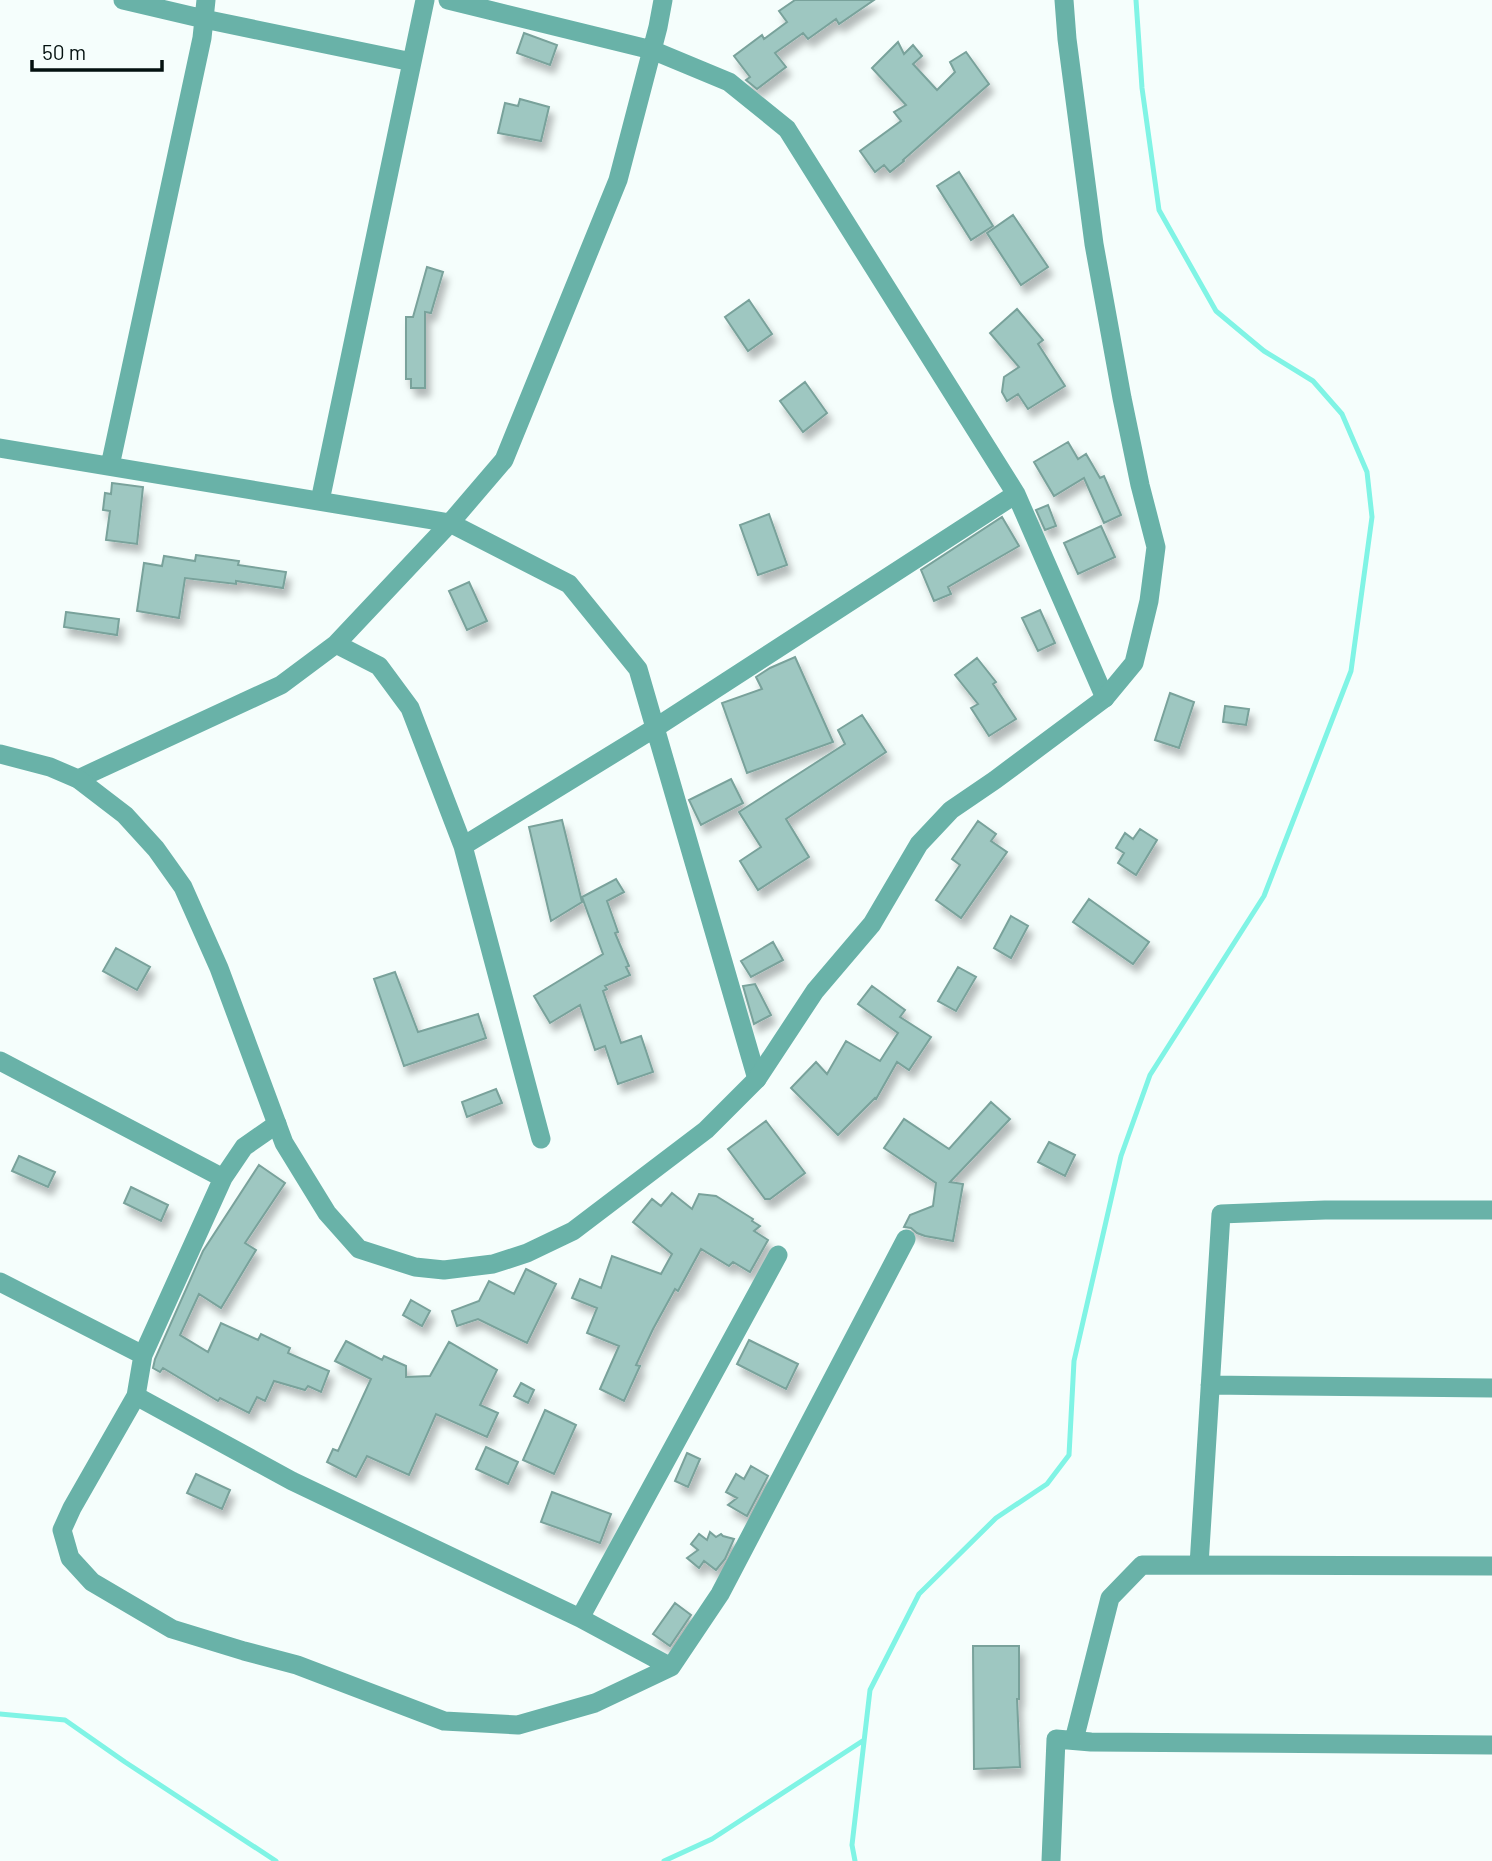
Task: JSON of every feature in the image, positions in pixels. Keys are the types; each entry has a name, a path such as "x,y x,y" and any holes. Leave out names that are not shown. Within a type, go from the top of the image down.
{"street":[{"path":"123,0 205,10 412,62"},
{"path":"320,501 425,0"},
{"path":"447,0 652,51 729,82 787,129 1016,494 1105,698"},
{"path":"78,779 281,685 336,644 450,523 504,460 618,180 663,0"},
{"path":"0,754 50,767 78,779 125,815 156,849 183,887 219,968 284,1143 327,1213 359,1249 415,1267 444,1270 493,1264 527,1253 573,1231 706,1130 757,1079 815,991 872,924 919,844 951,810 1105,698 1134,663 1149,601 1156,547 1122,398 1094,244 1064,0"},
{"path":"110,466 199,52 205,10"},
{"path":"0,448 450,523 569,584 638,669 757,1079"},
{"path":"463,846 655,728 1016,494"},
{"path":"336,644 379,666 410,708 463,846 541,1139"},
{"path":"0,1061 223,1178"},
{"path":"277,1124 244,1147 223,1178 143,1355 136,1396 62,1530 70,1558 92,1581 172,1629 298,1665 444,1721 519,1725 595,1703 671,1667 720,1594 906,1240"},
{"path":"1199,1565 1221,1214 1325,1210 1492,1210"},
{"path":"580,1618 778,1255"},
{"path":"0,1282 143,1355"},
{"path":"1210,1385 1492,1388"},
{"path":"136,1396 292,1481 580,1618 671,1667"},
{"path":"1074,1740 1110,1598 1142,1565 1492,1566"},
{"path":"1051,1861 1056,1739 1492,1745"}],"building":[{"path":"795,0 874,0 839,24 836,19 808,39 803,33 775,53 786,67 757,89 746,80 750,77 734,56 762,35 764,39 787,22 779,11"},
{"path":"524,33 557,45 550,65 517,53"},
{"path":"898,42 904,54 913,45 922,56 913,64 937,90 955,72 950,62 966,52 989,84 890,172 884,165 875,172 860,151 901,121 894,112 906,105 872,68"},
{"path":"520,99 549,107 541,141 498,133 505,103 518,106"},
{"path":"959,172 993,226 971,240 937,186"},
{"path":"1013,215 1048,267 1021,285 987,233"},
{"path":"427,267 443,272 431,313 425,312 425,388 411,388 411,379 406,379 406,317 413,317"},
{"path":"749,300 772,334 748,351 725,317"},
{"path":"1017,309 1043,340 1038,344 1065,386 1028,409 1018,394 1007,401 1002,392 1004,377 1019,367 990,333"},
{"path":"805,382 827,413 803,432 780,401"},
{"path":"1068,442 1078,459 1086,454 1100,478 1104,476 1121,515 1104,523 1084,478 1054,496 1034,462"},
{"path":"112,483 143,487 137,544 106,540 110,511 103,510 105,493 111,494"},
{"path":"1048,505 1056,526 1045,530 1036,510"},
{"path":"769,514 787,565 758,575 740,525"},
{"path":"1002,517 1019,546 948,587 951,594 934,601 921,570"},
{"path":"1101,526 1115,557 1078,574 1064,543"},
{"path":"196,555 286,572 283,588 236,581 236,584 185,578 179,618 137,611 144,563 162,566 164,556 195,561"},
{"path":"469,582 487,621 467,630 449,591"},
{"path":"1040,610 1055,643 1038,651 1022,618"},
{"path":"66,612 119,619 117,635 64,627"},
{"path":"795,657 833,742 747,773 722,703 762,689 756,677"},
{"path":"977,658 996,682 993,684 1016,719 989,736 971,708 978,704 955,675"},
{"path":"1170,693 1194,702 1179,748 1155,740"},
{"path":"1225,706 1249,709 1246,725 1223,722"},
{"path":"862,715 886,752 786,819 809,857 758,890 740,861 761,847 739,812 845,744 838,730"},
{"path":"731,779 743,803 701,825 689,800"},
{"path":"562,820 582,902 551,921 529,827"},
{"path":"978,821 996,834 991,841 1007,852 961,918 936,900 960,865 952,859"},
{"path":"1140,829 1157,840 1136,875 1118,863 1124,853 1116,848 1125,833 1133,839"},
{"path":"616,879 624,892 607,901 630,975 605,986 607,989 603,991 621,1043 641,1036 653,1072 618,1084 605,1046 595,1050 580,1005 550,1023 534,996 603,954 582,897"},
{"path":"1089,899 1149,942 1133,964 1073,922"},
{"path":"1011,916 1028,926 1011,958 994,948"},
{"path":"773,942 783,960 751,977 741,961"},
{"path":"116,948 150,967 137,990 103,971"},
{"path":"958,967 976,977 956,1011 938,1001"},
{"path":"395,972 418,1032 478,1014 486,1038 404,1066 374,979"},
{"path":"755,984 771,1015 754,1024 743,986"},
{"path":"872,986 905,1010 900,1017 931,1037 909,1070 897,1062 876,1099 838,1135 791,1088 816,1062 827,1074 846,1041 880,1061 898,1033 858,1004"},
{"path":"496,1089 502,1103 467,1117 462,1102"},
{"path":"991,1102 1010,1119 950,1182 963,1184 953,1241 925,1236 904,1227 910,1215 933,1206 936,1183 884,1148 904,1119 949,1149"},
{"path":"766,1121 805,1173 770,1199 765,1199 728,1149"},
{"path":"1049,1142 1075,1155 1065,1176 1038,1162"},
{"path":"19,1156 55,1172 48,1187 12,1171"},
{"path":"259,1165 285,1183 245,1243 256,1250 221,1308 199,1294 180,1335 208,1352 221,1323 258,1340 261,1334 290,1348 288,1353 329,1371 321,1392 308,1386 305,1390 274,1381 265,1401 257,1397 249,1413 220,1398 218,1401 163,1368 160,1372 153,1368 203,1251"},
{"path":"131,1187 168,1205 161,1221 124,1203"},
{"path":"672,1193 692,1209 699,1194 716,1196 753,1219 752,1221 760,1226 754,1231 768,1240 750,1272 733,1262 729,1266 701,1249 653,1329 636,1365 640,1366 624,1401 600,1389 619,1346 587,1333 597,1308 572,1298 580,1279 601,1288 612,1256 661,1274 672,1254 633,1222 652,1199 661,1206"},
{"path":"526,1269 556,1284 527,1343 478,1319 457,1326 452,1311 479,1301 489,1281 514,1294"},
{"path":"411,1300 430,1311 422,1326 403,1315"},
{"path":"749,1340 798,1364 786,1389 737,1364"},
{"path":"346,1341 382,1360 384,1356 406,1366 406,1377 430,1376 449,1342 497,1370 480,1405 498,1413 487,1437 436,1414 409,1475 367,1456 356,1477 327,1462 333,1449 338,1451 371,1379 335,1361"},
{"path":"521,1383 534,1390 528,1403 514,1396"},
{"path":"545,1410 576,1425 554,1474 523,1460"},
{"path":"486,1447 518,1462 508,1484 476,1469"},
{"path":"687,1453 700,1459 688,1487 675,1481"},
{"path":"751,1466 768,1476 747,1516 728,1505 737,1498 726,1492 736,1474 744,1479"},
{"path":"196,1474 230,1490 222,1509 187,1493"},
{"path":"552,1492 611,1514 600,1543 541,1522"},
{"path":"710,1532 716,1537 721,1534 734,1539 725,1559 716,1570 704,1561 699,1568 687,1558 698,1550 691,1544 699,1534 707,1540"},
{"path":"675,1603 691,1615 670,1646 653,1634"},
{"path":"973,1646 1019,1646 1017,1699 1020,1767 974,1769"}],"waterway":[{"path":"855,1861 852,1845 870,1690 919,1594 996,1518 1047,1484 1069,1455 1074,1361 1121,1156 1150,1075 1264,896 1351,671 1372,517 1367,472 1342,414 1313,381 1264,351 1216,311 1159,210 1142,88 1136,0"},
{"path":"0,1714 65,1720 276,1861"},
{"path":"664,1861 712,1839 864,1740"}]}
